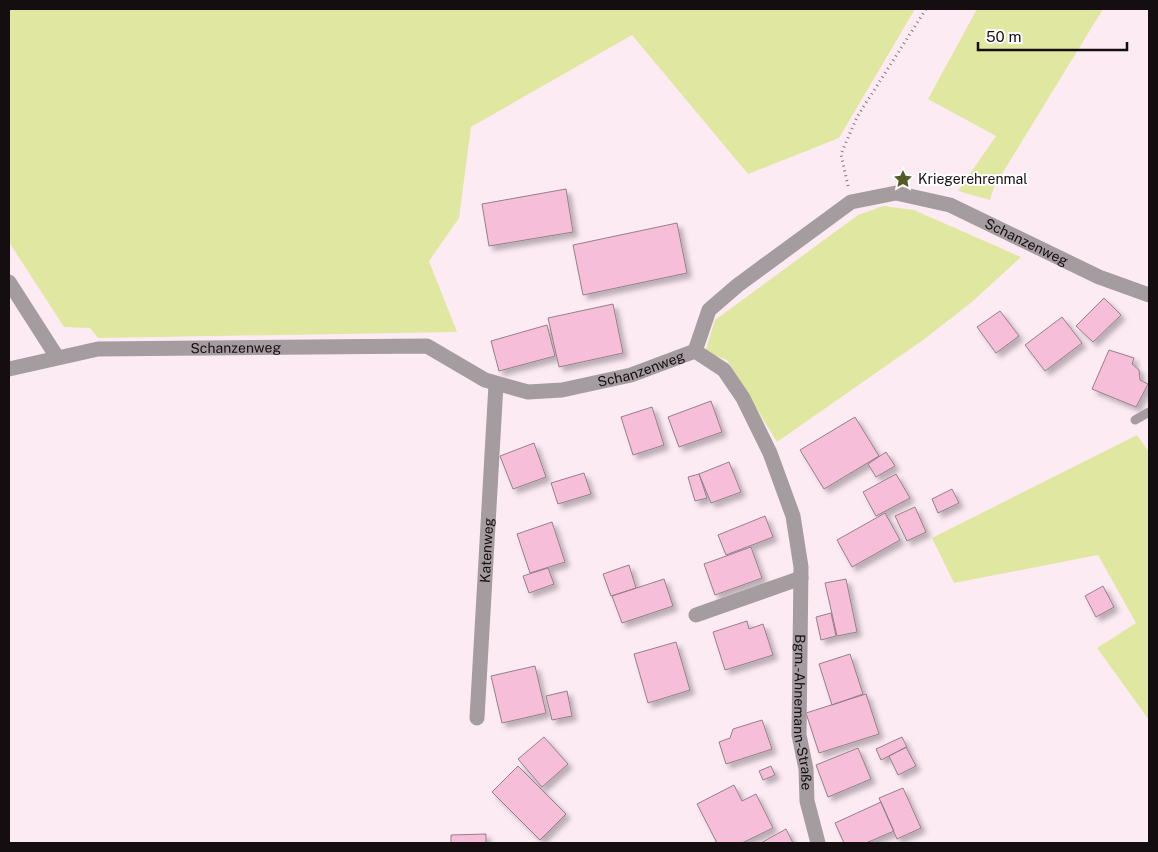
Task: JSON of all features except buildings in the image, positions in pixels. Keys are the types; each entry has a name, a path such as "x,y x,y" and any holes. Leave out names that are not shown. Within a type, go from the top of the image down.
{"street":[{"name":"Schanzenweg","path":"9,369 98,349 427,346 485,380 496,384 528,392 562,390 630,375 696,351 709,310 738,285 851,202 896,193 950,205 1099,277 1149,295"},
{"path":"9,282 57,357"},
{"name":"Bgm.-Ahnemann-Straße","path":"696,351 724,370 743,398 770,453 793,516 801,567 799,735 806,769 807,800 818,843"},
{"name":"Katenweg","path":"477,718 496,384"},
{"path":"696,615 801,578"}],"lane":[{"path":"1135,420 1149,412"}],"path":[{"path":"851,202 841,154 857,117 926,9"}],"green space":[{"path":"9,9 915,9 839,138 748,174 632,35 471,127 459,218 429,261 457,332 98,338 90,328 64,327 9,242"},
{"path":"977,9 1103,9 994,187 990,200 958,191 996,136 928,99"},
{"path":"883,206 914,210 1021,257 972,302 923,340 777,442 727,360 705,352 715,320 858,215"},
{"path":"1137,435 1149,452 1149,720 1097,648 1136,623 1098,555 954,583 932,538"}],"place":[{"name":"Kriegerehrenmal","path":"903,179"}]}
